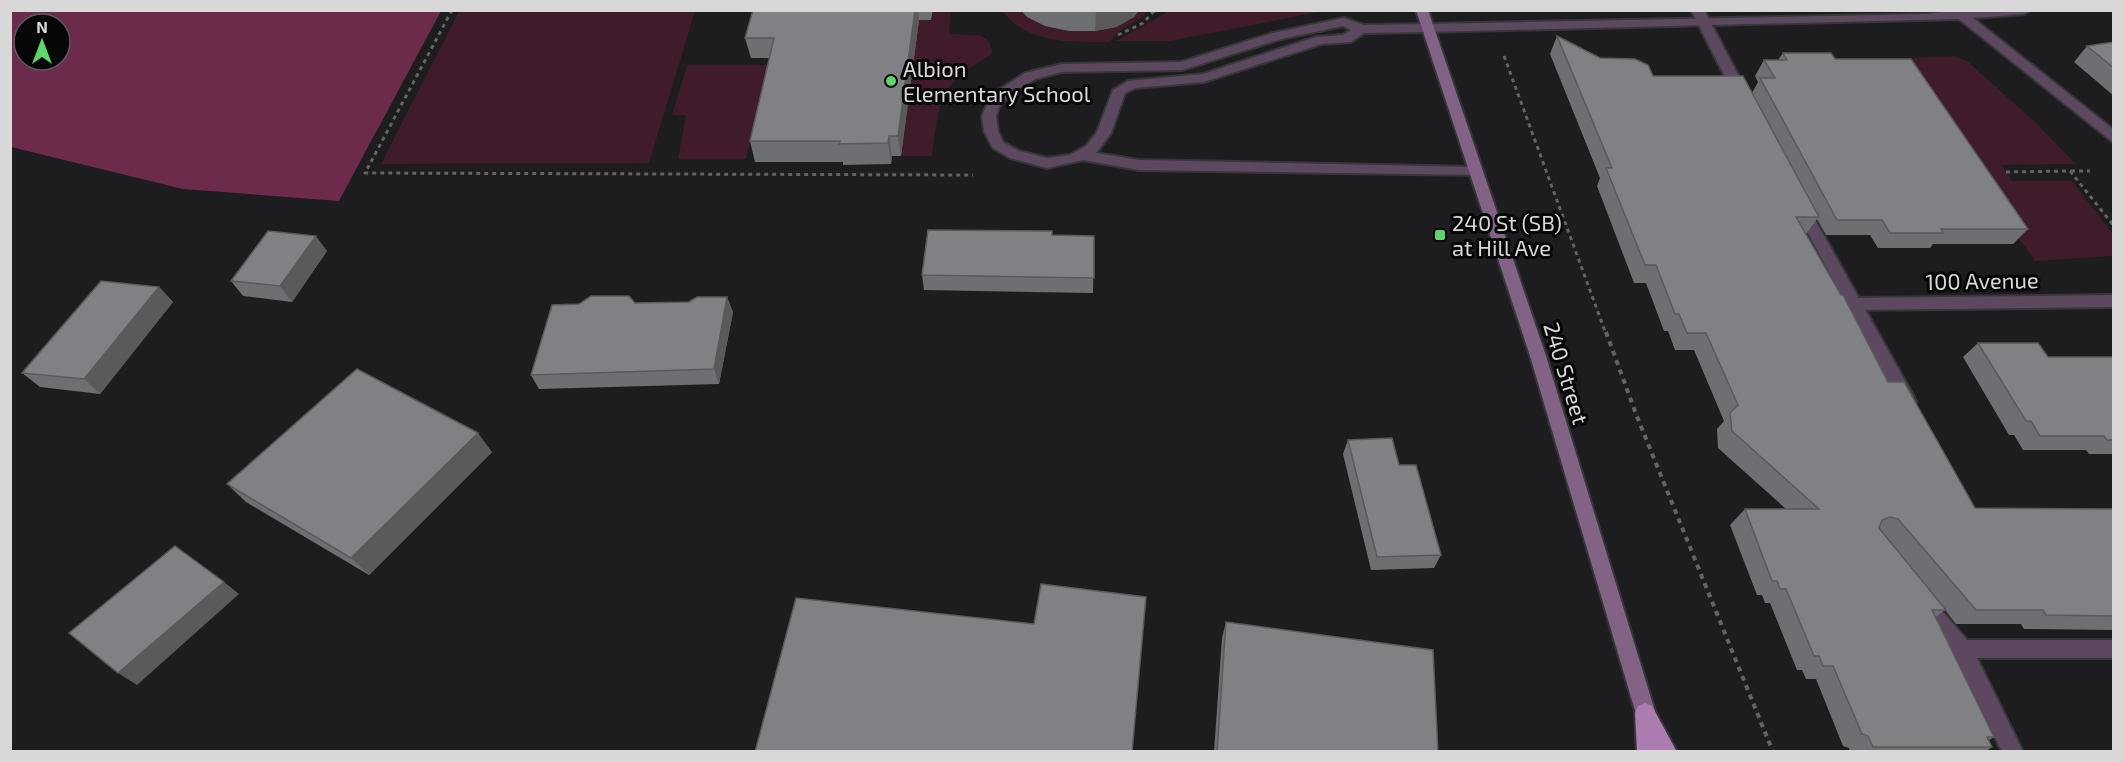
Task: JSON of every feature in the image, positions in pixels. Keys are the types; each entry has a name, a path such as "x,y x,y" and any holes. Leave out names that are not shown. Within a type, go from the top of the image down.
{"highway":[{"path":"1645,713 1647,752"},
{"path":"1645,713 1667,752"}],"main road":[{"name":"240 Street","path":"1422,10 1538,356 1645,713 1659,752"}],"street":[{"path":"1476,172 1139,165 1082,155 1047,163 1015,155 998,145 991,131 989,117 993,105 1004,93 1030,76 1062,68 1182,66 1300,31 1344,22 1361,29 1427,28 1701,17 1960,14 2024,10"},
{"path":"1960,14 2114,138"},
{"path":"1701,17 1748,107"},
{"path":"1082,155 1104,133 1113,103 1120,90 1133,84 1204,78 1312,42 1346,39 1361,29"},
{"path":"1792,190 1852,304 1917,418"},
{"name":"100 Avenue","path":"1852,304 2114,301"},
{"path":"1910,587 1962,649 2013,752"},
{"path":"1962,649 2114,649"}],"path":[{"path":"452,10 365,173 973,175"},
{"path":"1115,40 1119,34 1143,23 1155,10"},
{"path":"1510,71 1636,414 1773,752"},
{"path":"2070,171 2114,226"},
{"path":"2006,172 2090,171"}],"shaded area":[{"path":"11,10 441,11 339,201 183,189 11,147"},
{"path":"459,11 695,11 649,163 381,164"},
{"path":"933,11 951,11 949,34 979,35 989,41 992,51 990,55 960,76 944,96 937,121 932,156 901,156 918,20 931,20"},
{"path":"1002,11 1021,11 1116,27 1139,11 1148,11 1139,20 1118,32 1110,42 1095,42 1066,41 1038,36 1013,22"},
{"path":"1169,11 1324,11 1170,41 1116,41"},
{"path":"1954,56 1967,61 2034,121 2076,164 2002,165 2012,181 2072,181 2113,234 2113,256 2035,261 1893,59"},
{"path":"687,65 770,65 746,159 678,159 686,115 672,115"}],"building":[{"path":"753,10 915,10 898,136 889,136 888,143 750,141 774,38 745,38"},
{"path":"1557,36 1600,58 1635,59 1648,65 1653,76 1743,76 1819,217 1796,217 1843,295 1888,382 1904,382 1975,508 2114,509 2114,616 2046,615 2043,610 1976,610 1898,519 1890,517 1882,520 1879,528 1946,610 1932,610 1994,737 1987,737 1992,747 1873,747 1868,736 1862,734 1833,666 1823,666 1819,656 1814,656 1786,589 1780,589 1777,581 1772,581 1745,509 1819,509 1732,431 1730,413 1738,405 1706,333 1687,333 1679,314 1675,314 1656,265 1645,265 1606,168 1612,168"},
{"path":"2114,42 2114,68 2087,46"},
{"path":"1783,53 1831,53 1835,59 1911,59 2028,229 1941,229 1943,233 1890,233 1882,220 1837,220 1760,78 1775,78 1764,60 1787,60"},
{"path":"928,230 1052,231 1052,235 1094,236 1094,278 922,275"},
{"path":"268,231 316,236 280,286 231,281"},
{"path":"101,281 159,287 84,379 22,373"},
{"path":"591,296 629,296 635,303 689,302 697,297 727,297 714,369 531,375 552,305 579,304"},
{"path":"1978,343 2038,343 2048,357 2114,357 2114,440 2107,440 2104,436 2040,436 2031,421 2026,421"},
{"path":"357,369 478,433 351,558 227,484"},
{"path":"1392,438 1399,465 1416,465 1441,555 1377,557 1348,440"},
{"path":"175,546 224,582 118,673 69,633"},
{"path":"1041,584 1146,597 1132,752 755,752 796,598 1034,624"},
{"path":"1226,622 1433,650 1438,752 1217,752"}],"place":[{"name":"Albion Elementary School","path":"891,81"},
{"name":"240 St (SB) at Hill Ave","path":"1440,235"}]}
